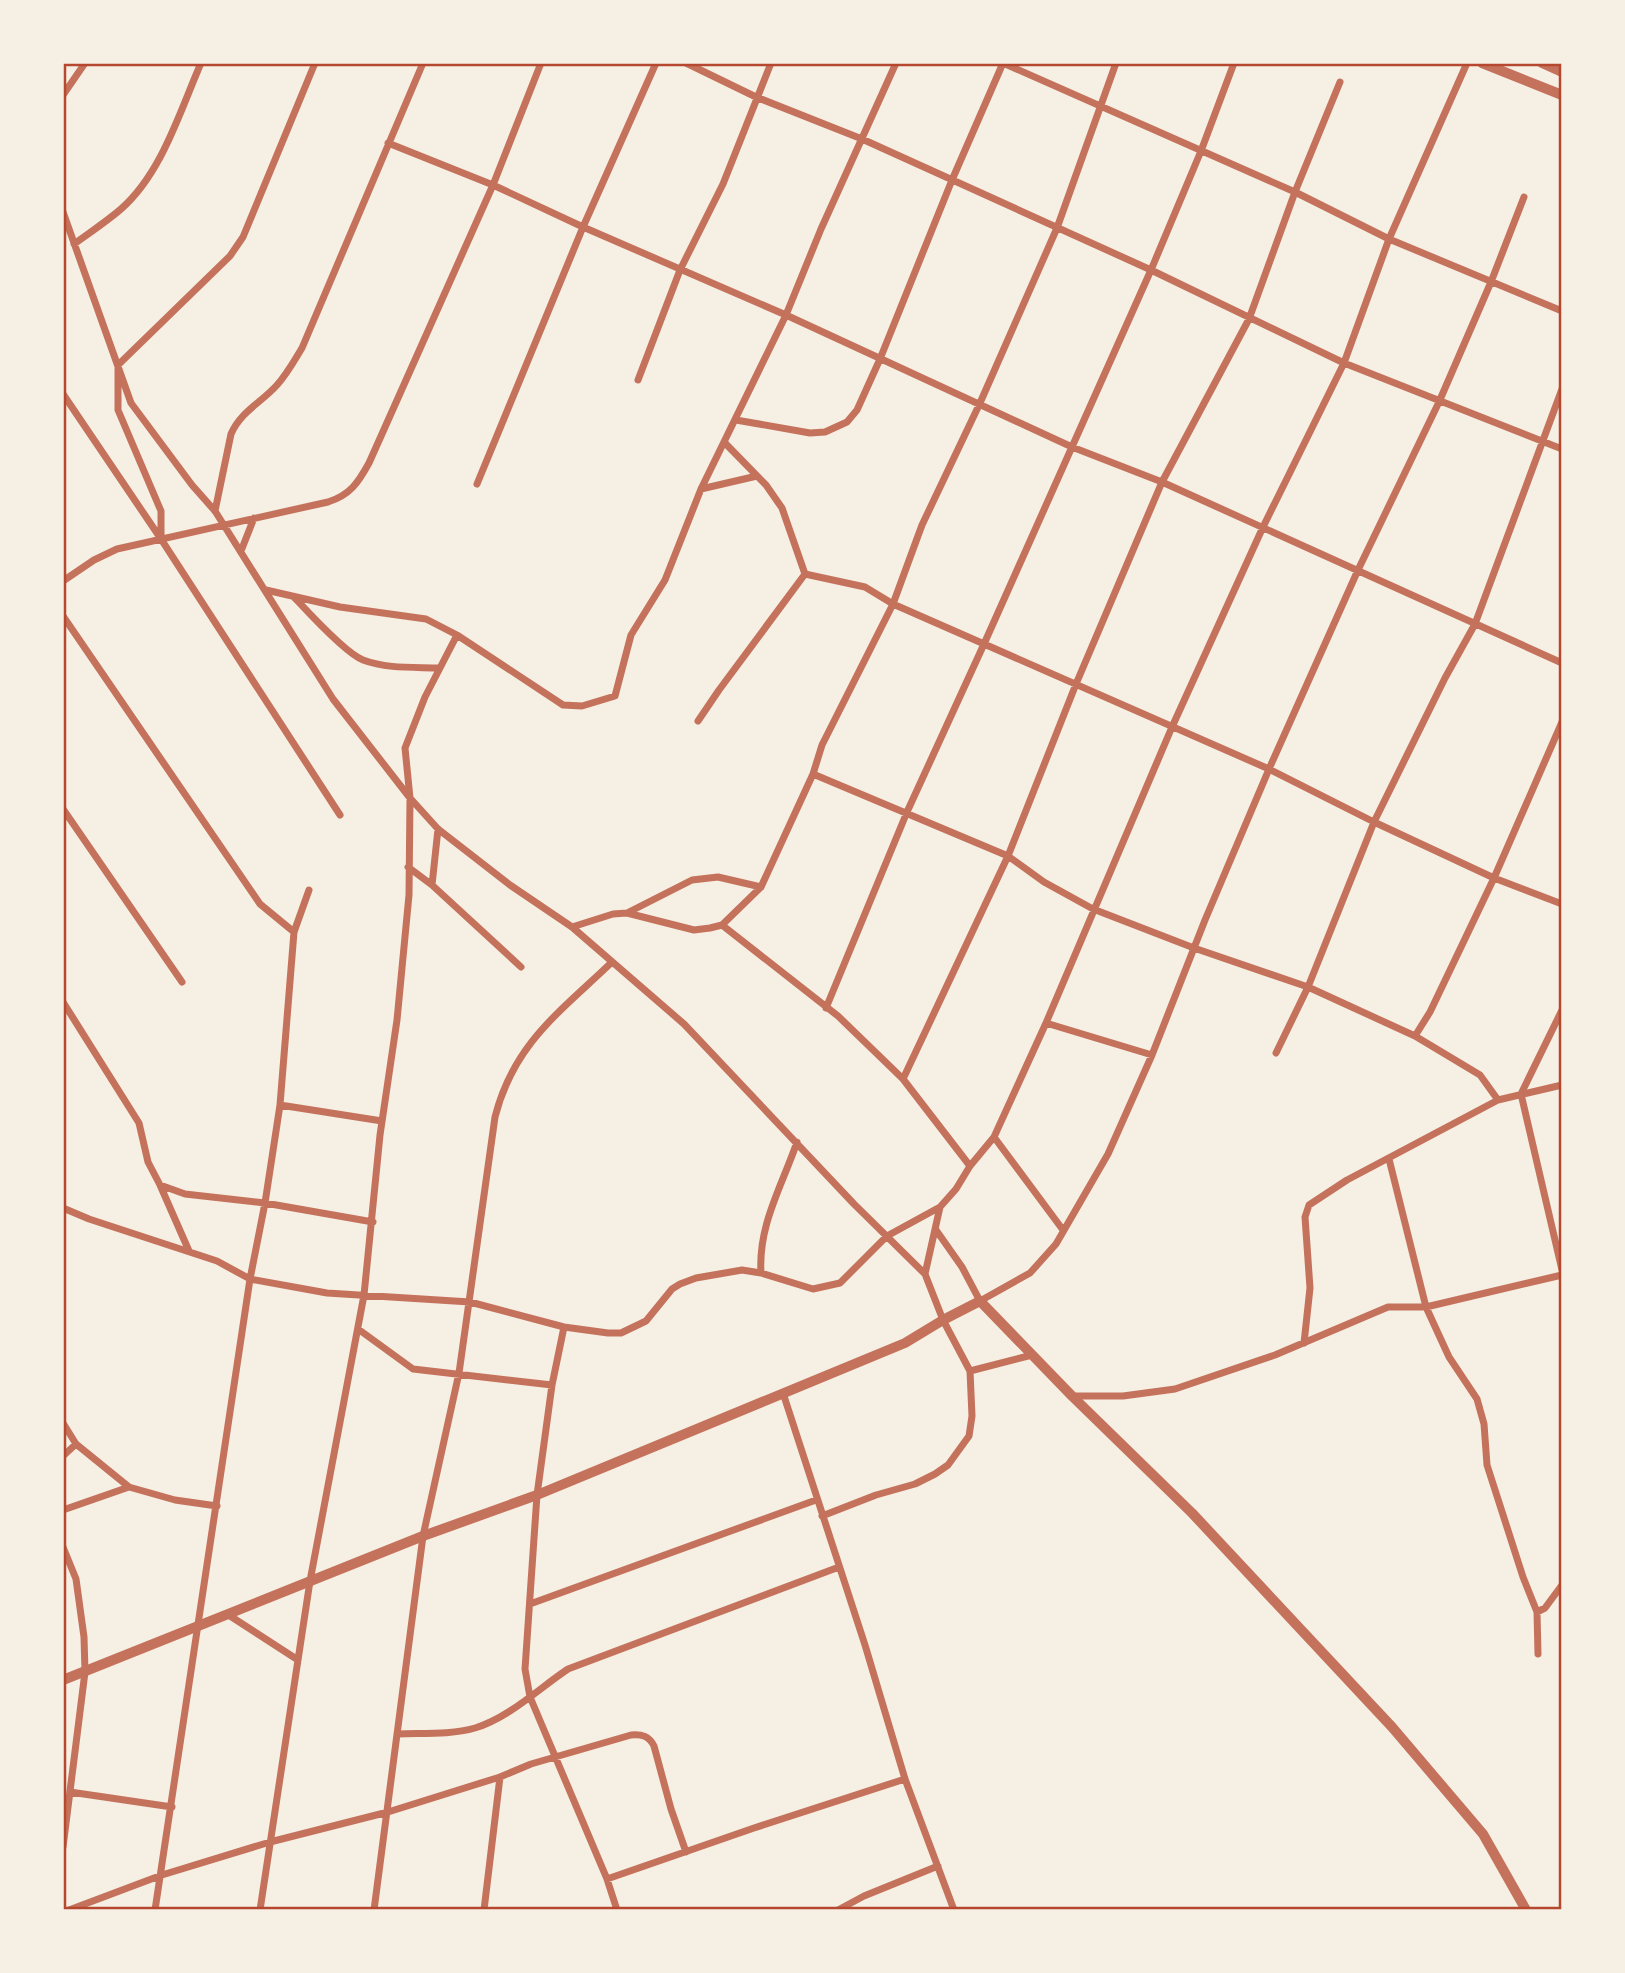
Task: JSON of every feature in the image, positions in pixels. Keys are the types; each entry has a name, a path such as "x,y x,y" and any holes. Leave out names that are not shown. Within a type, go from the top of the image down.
{"street":[{"path":"63,95 85,63"},
{"path":"74,244 122,208 143,184 160,156 201,63"},
{"path":"161,538 161,511 118,410 118,365 212,274 243,237 314,63"},
{"path":"215,511 231,434 236,423 276,387 302,348 423,63"},
{"path":"63,582 94,560 117,549 342,498 358,482 369,463 493,185 541,63"},
{"path":"477,484 583,228 656,63"},
{"path":"685,63 756,97 862,139 1151,270 1344,363 1562,449"},
{"path":"638,380 680,270 723,184 771,63"},
{"path":"266,590 340,607 426,620 457,635 563,705 582,706 615,695 631,635 665,580 701,489 786,315 821,229 896,63"},
{"path":"736,420 810,433 825,432 847,422 857,410 1003,63 1295,192 1389,239 1562,311"},
{"path":"572,927 613,914 627,913 694,930 722,925 761,887 813,774 822,745 893,604 922,525 980,403 1057,228 1116,63"},
{"path":"826,1007 907,811 1151,270 1201,151 1234,63"},
{"path":"63,1208 216,1261 250,1279 327,1293 470,1302 564,1328 621,1333 646,1321 672,1289 696,1278 742,1270 813,1289 840,1283 887,1236 940,1207 994,1137 1046,1023 1172,727 1263,527 1344,363 1389,239 1466,63"},
{"path":"1482,63 1505,67 1562,95"},
{"path":"1542,63 1562,72"},
{"path":"903,1079 1008,856 1076,684 1162,482 1249,318 1295,192 1340,82"},
{"path":"388,143 493,185 583,228 786,315 1072,447 1162,482 1562,663"},
{"path":"63,1680 423,1536 537,1494 905,1343 1030,1273 1056,1244 1108,1154 1152,1055 1269,769 1358,570 1439,402 1524,197"},
{"path":"63,212 131,403 192,485 215,511 333,699 410,798 438,829 510,885 572,927 684,1024 925,1275 943,1320 970,1371 972,1416 969,1436 948,1465 915,1484 876,1495 822,1516"},
{"path":"1276,1053 1308,987 1374,822 1445,678 1475,624 1562,389"},
{"path":"63,394 161,538 340,815"},
{"path":"725,443 757,476 782,508 805,574"},
{"path":"701,489 757,476"},
{"path":"241,551 254,518"},
{"path":"805,574 865,587 893,604 984,645 1269,769 1494,878 1562,904"},
{"path":"698,721 805,574"},
{"path":"294,597 316,621 360,659 388,666 439,667"},
{"path":"63,616 260,904 294,932"},
{"path":"260,1910 310,1581 364,1295 409,895 410,798 405,748 439,667 457,635"},
{"path":"1415,1036 1430,1012 1494,878 1562,722"},
{"path":"813,774 907,811 1008,856 1036,877 1093,909 1194,948 1308,987 1415,1036 1480,1075 1498,1100"},
{"path":"63,809 182,982"},
{"path":"432,885 438,829"},
{"path":"408,867 432,885 521,967"},
{"path":"627,913 692,880 718,877 761,887"},
{"path":"156,1910 250,1279 265,1203 279,1105 294,932 309,890"},
{"path":"722,925 838,1016 903,1079 970,1166"},
{"path":"374,1910 423,1536 459,1373 495,1117 501,1091 532,1039 612,962"},
{"path":"63,1002 129,1106 144,1137 148,1162 189,1251"},
{"path":"1072,1396 1124,1396 1175,1389 1304,1343 1388,1307 1426,1307 1562,1272 1521,1094 1562,1010"},
{"path":"1046,1023 1152,1055"},
{"path":"1304,1343 1310,1288 1305,1217 1314,1200 1498,1100 1562,1085"},
{"path":"279,1105 382,1121"},
{"path":"994,1137 1063,1230"},
{"path":"761,1273 760,1256 765,1224 797,1142"},
{"path":"1389,1159 1426,1307 1449,1357 1477,1399 1484,1424 1487,1465 1537,1612 1538,1654"},
{"path":"160,1185 185,1194 265,1203 373,1222"},
{"path":"925,1275 940,1207"},
{"path":"936,1230 980,1301 1072,1396 1192,1513 1392,1727 1483,1834 1526,1910"},
{"path":"564,1328 552,1385 537,1494 525,1669 530,1697 607,1879 617,1910"},
{"path":"358,1329 413,1369 552,1385"},
{"path":"970,1371 1032,1355"},
{"path":"783,1393 865,1645 905,1779 954,1910"},
{"path":"63,1423 76,1444 129,1487 149,1494 217,1506"},
{"path":"63,1456 76,1444"},
{"path":"63,1510 129,1487"},
{"path":"530,1605 816,1500"},
{"path":"63,1547 78,1588 85,1672 63,1847"},
{"path":"398,1734 473,1728 495,1720 568,1669 839,1567"},
{"path":"1537,1612 1545,1608 1562,1584"},
{"path":"227,1614 298,1660"},
{"path":"69,1910 162,1875 270,1842 388,1812 500,1777 531,1764 638,1734 650,1739 686,1852"},
{"path":"484,1910 500,1777"},
{"path":"607,1879 905,1779"},
{"path":"70,1793 172,1807"},
{"path":"838,1910 864,1896 938,1866"}]}
